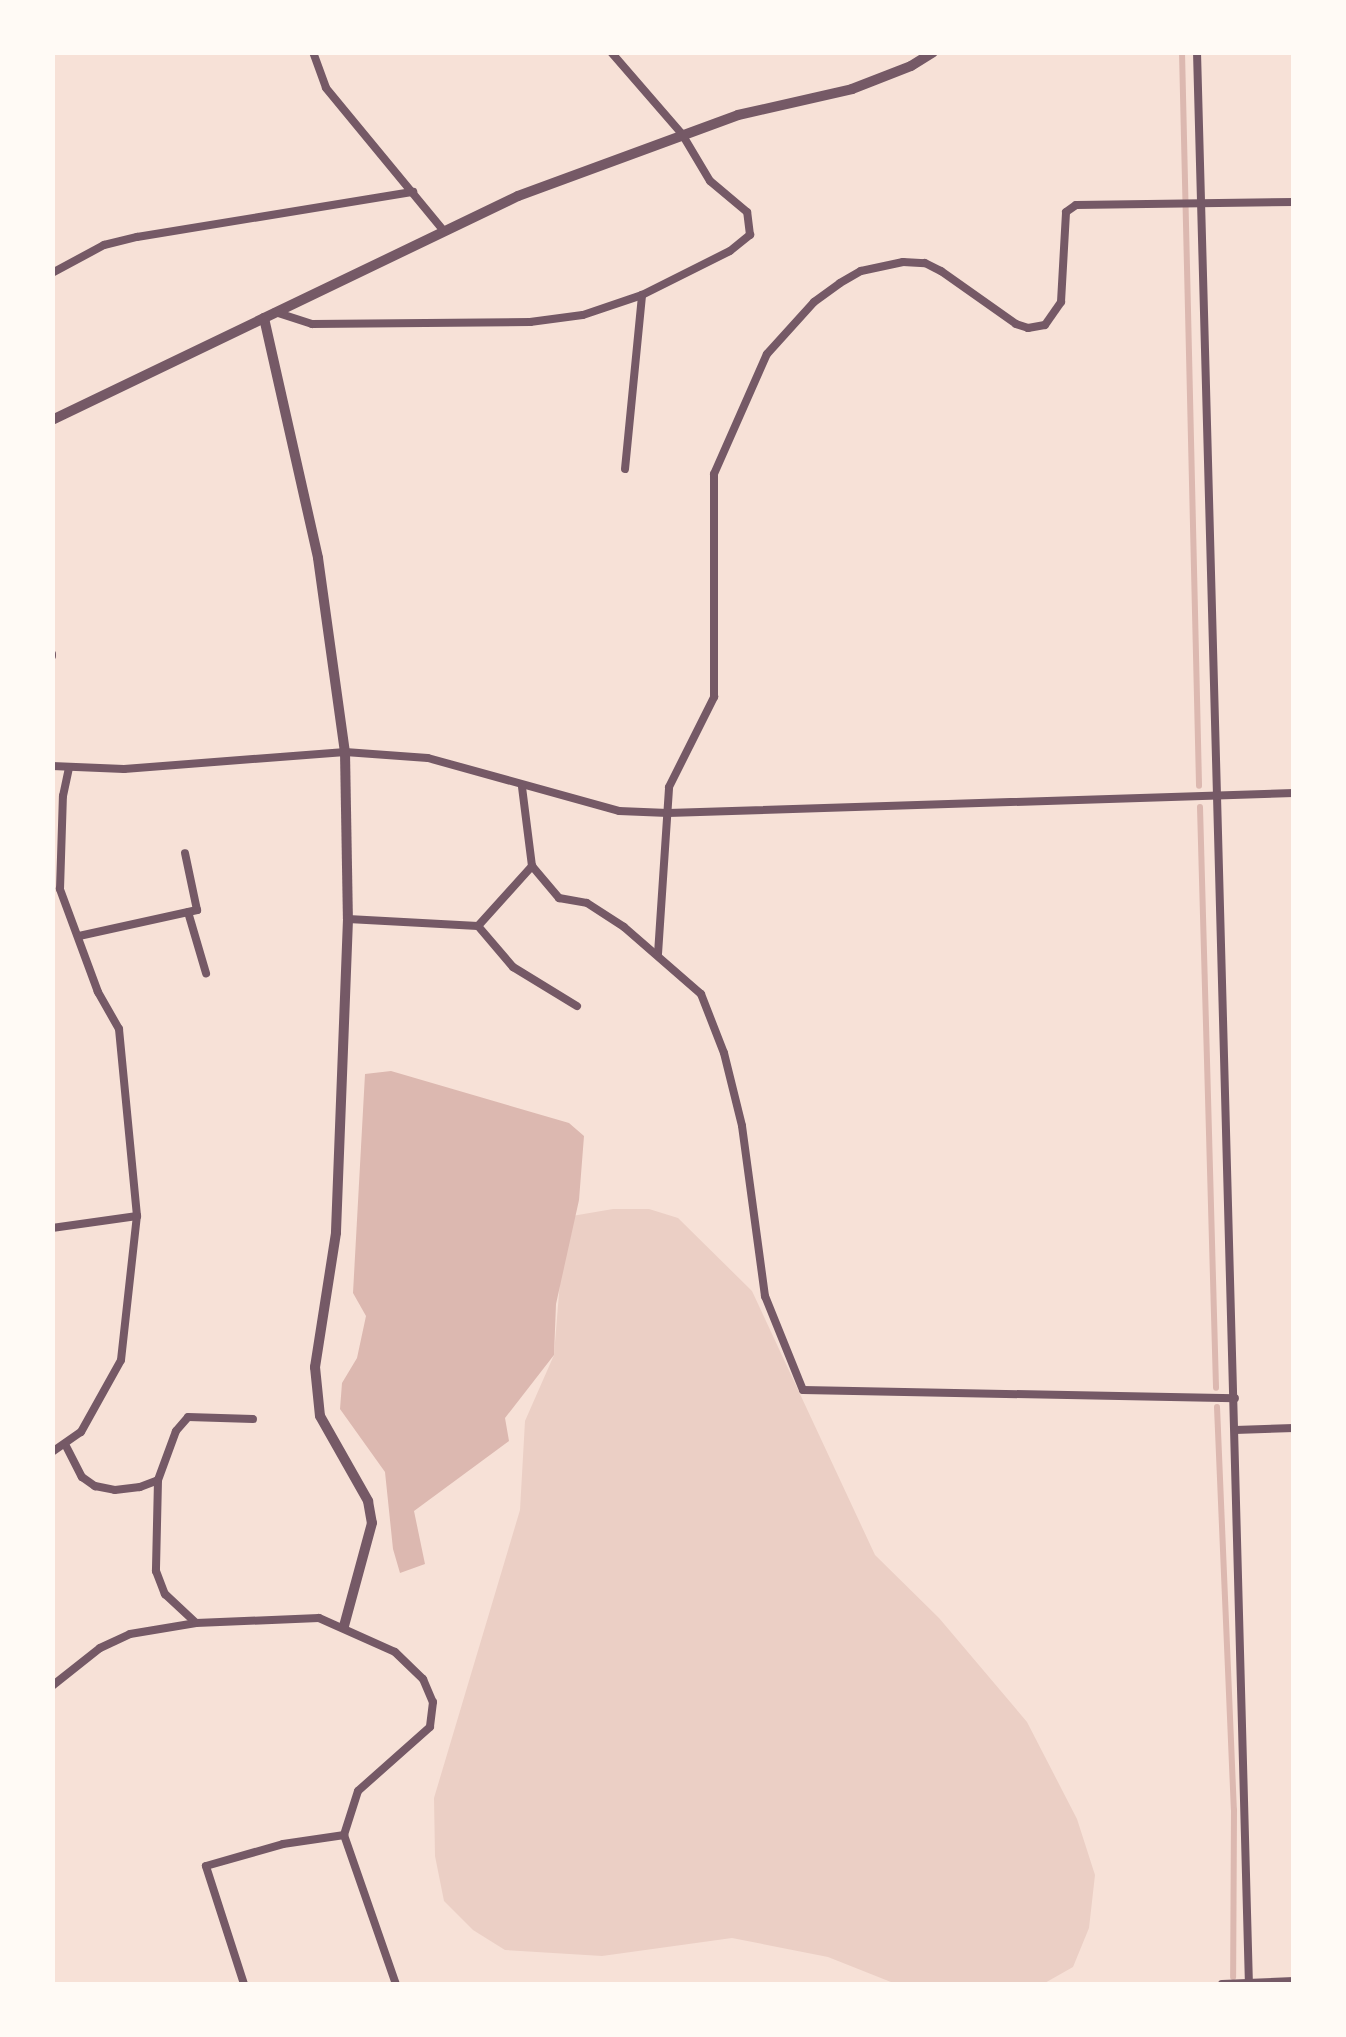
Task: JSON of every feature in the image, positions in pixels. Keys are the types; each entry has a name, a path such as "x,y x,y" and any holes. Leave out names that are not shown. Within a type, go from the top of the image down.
{"street":[{"path":"313,52 326,88 443,230"},
{"path":"276,312 312,324 530,322 582,315 642,295 730,252 750,235 747,212 710,181 682,134 612,52"},
{"path":"912,66 913,52"},
{"path":"52,420 443,230 606,160 738,115 852,89 912,66 932,52"},
{"path":"1197,52 1198,205 1219,795 1248,1983"},
{"path":"52,273 104,244 138,236 413,192"},
{"path":"658,954 669,788 714,697 714,474 767,354 814,302 840,283 861,271 902,262 925,263 941,271 1016,324 1028,328 1046,324 1061,302 1066,212 1076,205 1294,202"},
{"path":"625,469 642,295"},
{"path":"264,318 318,558 346,752 348,919 336,1233 315,1367 320,1416 368,1501 372,1523 344,1626"},
{"path":"52,766 124,770 346,752 428,758 522,788 620,811 668,813 1294,793"},
{"path":"52,1452 66,1446 80,1432 122,1360 137,1216 119,1029 98,992 60,889 63,796 69,768"},
{"path":"522,788 532,866 559,898 586,902 658,954 701,994 724,1053 742,1126 765,1296 803,1390 1235,1398"},
{"path":"79,936 197,910 185,853"},
{"path":"478,926 532,866"},
{"path":"188,912 206,974"},
{"path":"348,919 478,926 513,967 577,1006"},
{"path":"52,1228 137,1216"},
{"path":"196,1623 165,1594 156,1572 158,1480 176,1431 188,1417 254,1419"},
{"path":"1235,1430 1294,1428"},
{"path":"66,1446 82,1478 96,1486 116,1490 158,1480"},
{"path":"52,1686 100,1648 130,1634 196,1623 283,1616 319,1618 396,1652 423,1679 434,1702 430,1728 358,1791 344,1835 396,1984"},
{"path":"244,1984 206,1866 283,1844 344,1835"},
{"path":"1222,1984 1294,1981"}],"shaded area":[{"path":"391,1071 569,1123 584,1136 579,1200 556,1304 554,1355 505,1418 509,1441 414,1511 425,1564 400,1573 393,1549 385,1472 340,1409 342,1383 357,1358 366,1316 353,1293 365,1074"},
{"path":"613,1209 649,1209 678,1218 752,1291 875,1555 939,1618 1027,1722 1077,1819 1095,1875 1089,1928 1073,1967 1043,1984 896,1984 828,1957 732,1938 602,1956 505,1950 473,1930 444,1901 435,1856 434,1798 520,1510 525,1421 554,1355 560,1281 572,1216"}],"waterway":[{"path":"1182,52 1199,786"},
{"path":"1200,807 1216,1388"},
{"path":"1217,1407 1234,1810 1233,1977"}]}
